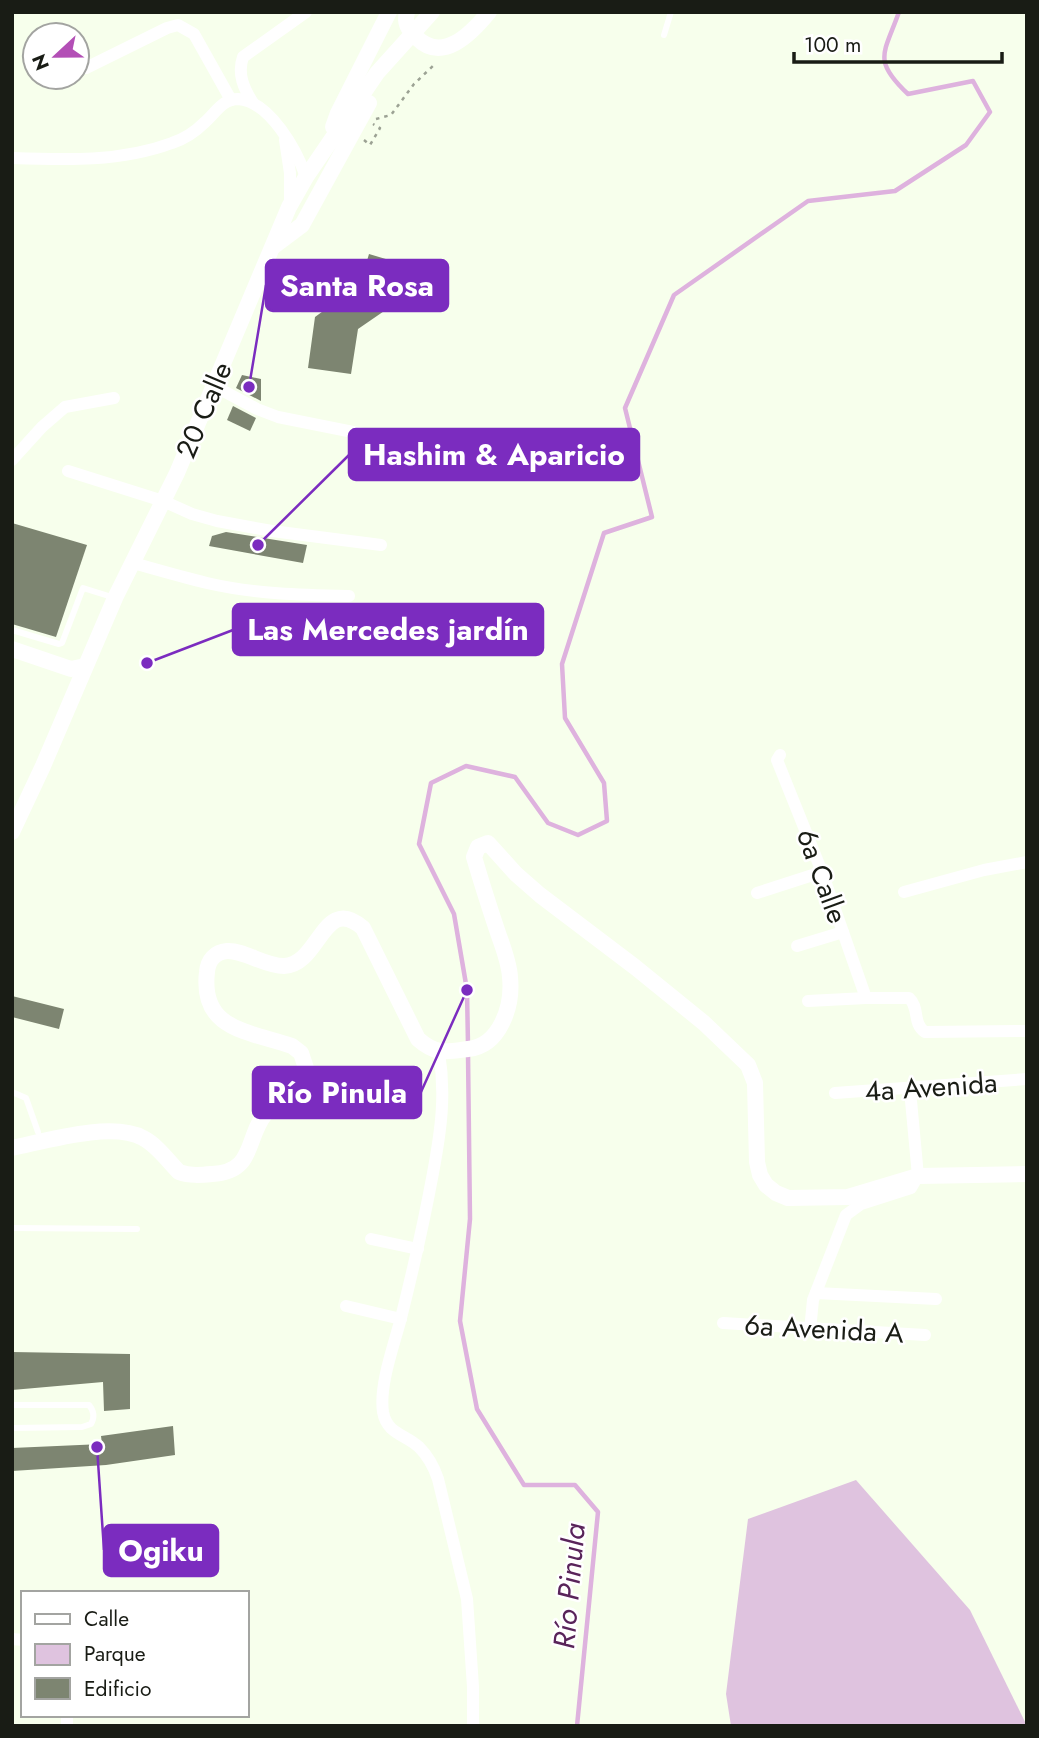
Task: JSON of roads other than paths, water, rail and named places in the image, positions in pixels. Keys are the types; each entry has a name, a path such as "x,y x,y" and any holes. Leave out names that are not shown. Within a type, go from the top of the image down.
{"street":[{"path":"253,103 244,88 239,67 243,57 306,12"},
{"path":"325,149 338,113 389,12"},
{"path":"407,12 405,18 408,29 424,46 441,48 466,37 489,12"},
{"name":"20 Calle","path":"12,832 115,598 163,501 214,386 289,207 306,177 377,73 432,12"},
{"path":"272,248 302,225 368,105 394,69 443,12"},
{"path":"91,66 178,25 194,34 231,100"},
{"path":"12,158 106,159 149,150 190,134 216,110 231,100 241,99 253,103 271,117 300,159 306,177"},
{"path":"285,136 290,173 289,207"},
{"path":"214,386 278,417 413,444"},
{"path":"12,460 65,407 114,398"},
{"path":"68,471 217,521 381,545"},
{"path":"133,563 237,589 280,594 349,596"},
{"path":"12,649 66,668 77,669 85,666"},
{"path":"12,660 63,677 74,691"},
{"name":"6a Calle","path":"780,755 778,760 822,872 866,998"},
{"path":"12,1148 81,1133 126,1132 144,1138 179,1172 187,1175 218,1174 237,1167 245,1160 267,1111 309,1077 301,1053 292,1046 228,1024 213,1013 206,995 208,963 217,953 230,951 270,965 295,964 308,955 329,923 339,918 355,920 363,928 418,1039 429,1049 446,1051 480,1048 494,1038 501,1025 510,992 506,956 474,857 478,847 488,843 516,874 540,895 704,1023 748,1065 755,1083 757,1162 760,1175 776,1194 788,1198 848,1197 918,1176 1027,1174"},
{"path":"904,892 984,870 1027,862"},
{"path":"757,893 822,872"},
{"path":"797,946 843,932"},
{"path":"808,1001 909,998 914,1002 916,1023 925,1032 1027,1031"},
{"path":"446,1051 443,1116 418,1250 386,1378 382,1410 386,1423 393,1432 418,1446 432,1463 438,1479 467,1599 473,1726"},
{"name":"4a Avenida","path":"835,1093 910,1090 915,1087 1027,1079"},
{"path":"810,1330 813,1300 846,1215 861,1204 911,1188 918,1176 910,1090"},
{"path":"371,1239 418,1250"},
{"path":"816,1293 936,1299"},
{"path":"346,1306 401,1319"},
{"name":"6a Avenida A","path":"723,1323 925,1335"}],"lane":[{"path":"664,35 671,12"},
{"path":"12,630 59,644 62,643 83,588 115,598"},
{"path":"12,1092 26,1098 38,1132"},
{"path":"12,1228 137,1229"},
{"path":"12,1405 89,1405 94,1418 92,1424 82,1427 12,1428"}],"waterway":[{"name":"Río Pinula","path":"468,1045 467,990 454,914 419,844 431,783 466,766 515,777 548,823 578,835 607,821 604,783 565,718 562,664 604,533 652,517 625,408 674,295 808,201 895,191 966,145 990,112 973,81 908,94 897,82 889,73 884,56 899,12"},
{"name":"Río Pinula","path":"468,1054 470,1219 460,1321 477,1409 524,1485 575,1485 598,1512 577,1726"}],"place":[{"name":"Santa Rosa","path":"249,387"},
{"name":"Hashim & Aparicio","path":"258,545"},
{"name":"Las Mercedes jardín","path":"147,663"},
{"name":"Río Pinula","path":"467,990"},
{"name":"Ogiku","path":"97,1447"}]}
